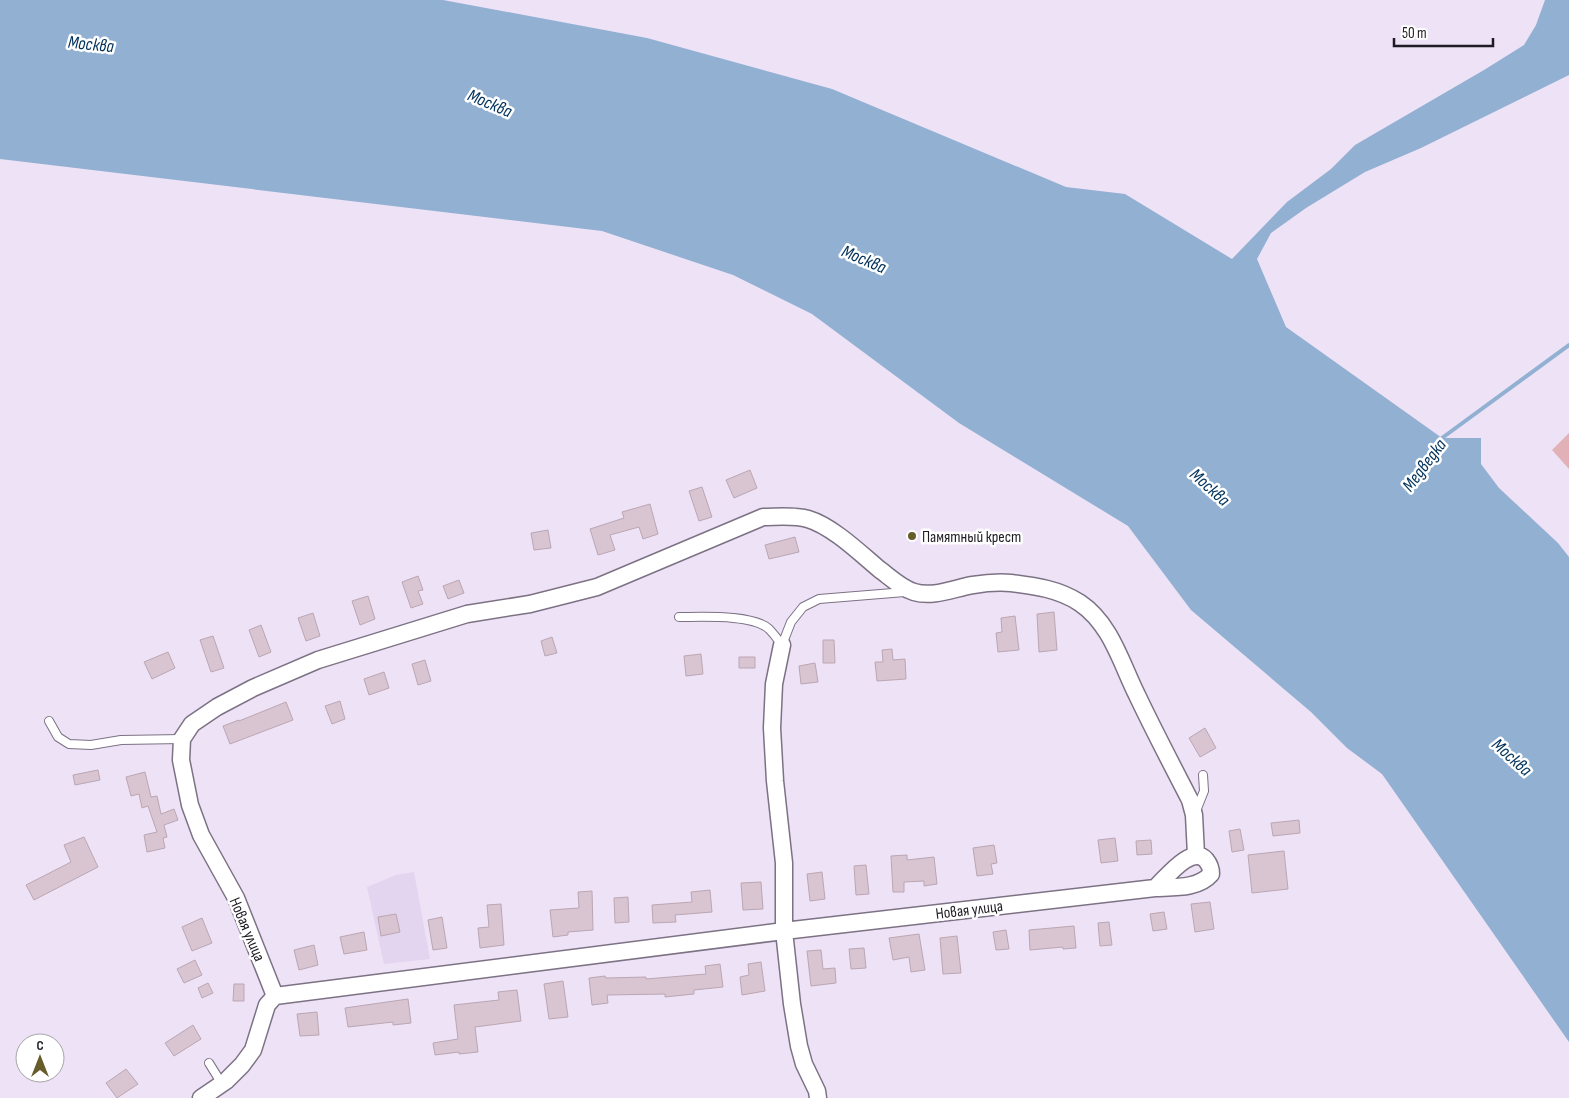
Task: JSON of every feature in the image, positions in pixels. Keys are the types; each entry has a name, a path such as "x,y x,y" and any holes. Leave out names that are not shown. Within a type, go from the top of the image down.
{"street":[{"path":"182,739 192,724 217,707 252,688 318,660 467,614 530,604 597,587 763,517 809,519 833,532 912,592 924,594 946,592 973,585 1004,583 1037,586 1062,594 1080,604 1097,619 1112,641 1190,800 1194,815 1196,854 1186,858 1155,888"},
{"path":"782,645 774,684 772,728 775,781 784,863 784,931 798,1046 817,1091 818,1098"},
{"name":"Новая улица","path":"182,739 181,760 190,805 201,835 236,898 275,996 784,931 1155,888 1187,886 1205,882 1212,874 1211,866 1204,857 1196,854"},
{"path":"201,1098 222,1084 242,1065 253,1050 267,1004 275,996"}],"lane":[{"path":"680,617 734,618 755,622 768,628 782,645 791,622 803,607 819,599 912,592"},
{"path":"49,721 58,737 69,744 91,745 121,740 182,739"},
{"path":"1194,815 1204,791 1203,775"},
{"path":"208,1063 222,1084"}],"shaded area":[{"path":"1569,433 1569,469 1552,450"},
{"path":"414,872 430,959 384,964 367,887 396,875"}],"water":[{"name":"Москва","path":"0,0 443,0 647,38 832,89 1066,187 1125,194 1232,259 1287,202 1331,169 1355,145 1524,45 1536,25 1545,0 1569,0 1569,75 1421,148 1365,172 1306,208 1271,233 1257,259 1286,327 1442,438 1481,438 1481,464 1499,488 1558,543 1569,557 1569,1042 1382,774 1347,748 1311,712 1191,610 1128,526 959,423 812,314 733,275 602,231 0,159"}],"building":[{"path":"750,470 757,488 734,498 726,480"},
{"path":"702,487 712,517 699,521 689,491"},
{"path":"650,504 658,534 643,539 639,527 610,535 615,550 598,555 590,529 624,518 622,512"},
{"path":"548,530 551,548 534,550 531,533"},
{"path":"795,537 799,552 769,559 765,545"},
{"path":"418,576 423,590 418,591 423,604 411,608 402,582"},
{"path":"459,580 464,593 448,599 443,586"},
{"path":"368,596 375,619 360,625 352,601"},
{"path":"1054,612 1057,650 1039,652 1037,614"},
{"path":"313,613 320,636 306,641 298,618"},
{"path":"1015,616 1019,650 998,652 996,633 1002,632 1001,618"},
{"path":"261,625 271,652 259,657 249,630"},
{"path":"213,636 224,668 211,672 200,640"},
{"path":"552,637 557,653 545,656 541,641"},
{"path":"823,640 834,640 835,663 823,663"},
{"path":"892,649 893,660 905,659 906,679 877,681 875,662 883,662 882,650"},
{"path":"168,652 175,668 152,679 144,662"},
{"path":"701,654 703,674 686,676 684,656"},
{"path":"739,657 755,657 755,668 739,668"},
{"path":"425,660 431,681 418,685 412,664"},
{"path":"815,663 818,682 801,684 799,666"},
{"path":"384,672 389,688 369,695 364,679"},
{"path":"340,701 345,719 332,724 325,706"},
{"path":"286,702 293,720 230,744 223,726"},
{"path":"1205,728 1216,748 1200,757 1189,738"},
{"path":"98,770 100,780 75,785 73,775"},
{"path":"145,772 151,797 157,796 161,814 174,809 178,820 164,825 167,837 163,838 165,848 147,852 144,835 157,832 148,806 142,808 139,794 131,796 126,777"},
{"path":"1299,820 1300,833 1273,836 1271,823"},
{"path":"1240,829 1244,850 1232,852 1229,831"},
{"path":"84,837 98,867 34,900 26,885 71,862 64,845"},
{"path":"1115,838 1118,861 1101,863 1098,840"},
{"path":"1151,840 1152,854 1137,855 1136,841"},
{"path":"994,845 997,863 991,864 993,874 977,876 973,848"},
{"path":"1284,851 1288,889 1252,893 1248,855"},
{"path":"907,855 907,860 934,857 937,884 924,886 924,881 904,882 904,892 893,892 891,856"},
{"path":"866,865 869,894 856,895 854,866"},
{"path":"822,872 825,899 810,901 807,874"},
{"path":"761,882 763,909 743,910 741,883"},
{"path":"710,890 712,912 675,915 676,922 653,923 652,905 692,902 691,892"},
{"path":"592,891 593,930 568,932 568,935 553,937 550,910 579,908 578,892"},
{"path":"628,897 629,922 615,923 614,898"},
{"path":"1210,902 1214,929 1195,932 1191,904"},
{"path":"501,904 504,945 480,948 478,928 489,927 487,905"},
{"path":"1164,912 1167,929 1153,931 1150,914"},
{"path":"396,914 400,932 381,936 378,917"},
{"path":"442,917 447,948 433,950 428,920"},
{"path":"202,918 212,943 192,951 182,927"},
{"path":"1109,922 1112,945 1100,946 1098,923"},
{"path":"1074,926 1076,948 1063,949 1063,947 1030,950 1029,930"},
{"path":"1006,930 1009,949 996,950 993,932"},
{"path":"364,932 367,950 344,954 340,937"},
{"path":"919,934 925,970 911,972 909,957 893,960 889,938"},
{"path":"957,936 961,973 943,974 940,938"},
{"path":"314,945 318,965 299,970 294,950"},
{"path":"864,948 866,968 851,969 849,949"},
{"path":"821,950 823,969 835,968 836,983 811,986 807,951"},
{"path":"195,960 202,975 184,983 177,969"},
{"path":"761,962 765,991 742,995 740,977 749,975 748,964"},
{"path":"720,964 723,987 694,990 694,994 665,997 665,994 607,995 608,1003 592,1005 589,978 605,976 606,978 646,977 646,979 706,974 705,966"},
{"path":"563,981 568,1017 549,1019 544,984"},
{"path":"208,983 213,993 202,998 198,988"},
{"path":"234,984 244,984 244,1001 233,1001"},
{"path":"517,990 521,1021 475,1027 478,1052 435,1055 433,1043 458,1039 454,1005 499,1000 498,992"},
{"path":"408,999 411,1023 393,1025 393,1022 348,1027 345,1008"},
{"path":"317,1012 319,1035 300,1036 297,1014"},
{"path":"193,1025 201,1039 174,1056 165,1043"},
{"path":"126,1069 138,1084 117,1098 106,1083"}],"waterway":[{"name":"Медведка","path":"1442,438 1569,345"}],"place":[{"name":"Памятный крест","path":"912,536"}]}
